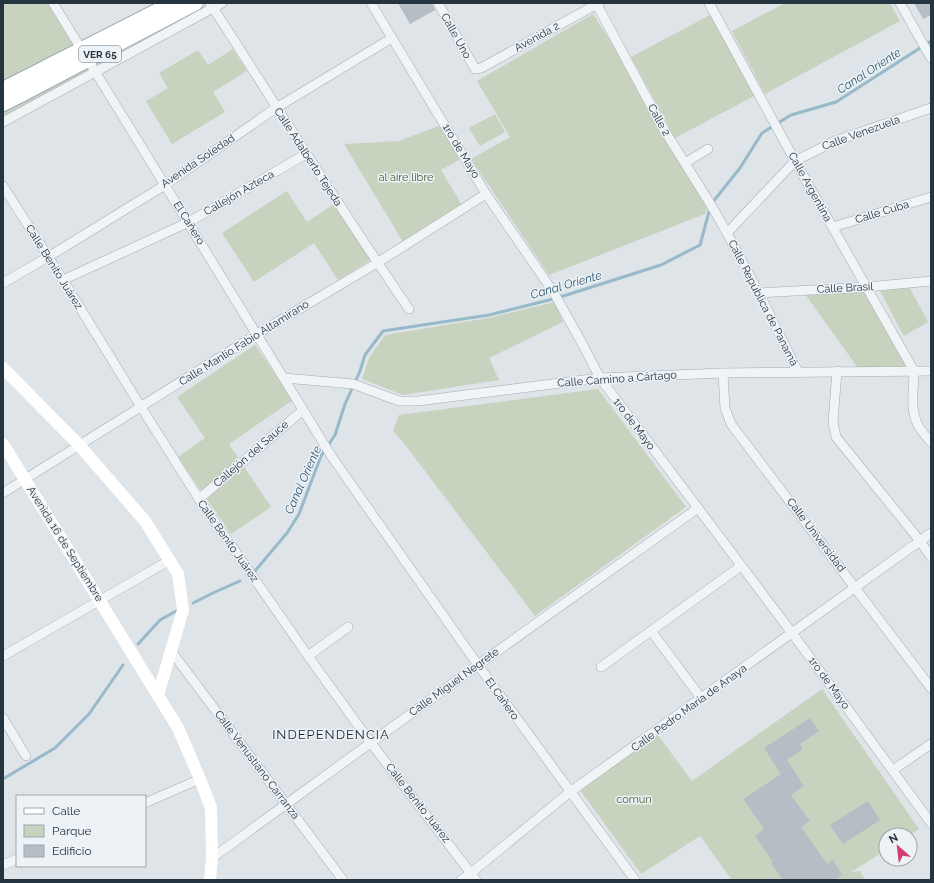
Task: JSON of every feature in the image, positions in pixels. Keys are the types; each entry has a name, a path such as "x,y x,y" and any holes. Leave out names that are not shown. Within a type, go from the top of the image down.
{"main road":[{"name":"VER 65","path":"3,89 89,61 172,3"},
{"name":"VER 65","path":"3,104 89,61 196,3"},
{"path":"3,368 80,445 145,521 178,574 183,610 158,695"},
{"name":"Avenida 16 de Septiembre","path":"3,444 178,728 211,808 212,858 210,880"}],"street":[{"name":"El Cañero","path":"53,3 189,222 332,457 478,665 634,880"},
{"path":"3,122 89,61 212,6 222,3"},
{"name":"1ro de Mayo","path":"371,3 486,194 554,293 600,378 792,633 931,823"},
{"name":"Calle Uno","path":"438,3 475,69"},
{"name":"Avenida 2","path":"475,69 481,68 597,3"},
{"name":"Calle 2","path":"597,3 663,128 727,233"},
{"name":"Calle Argentina","path":"709,3 795,161 914,371"},
{"path":"900,3 929,55"},
{"name":"Calle Adalberto Tejeda","path":"212,6 276,108 377,263 409,308"},
{"name":"Avenida Soledad","path":"3,283 165,185 276,108 392,38"},
{"name":"Calle Venezuela","path":"727,233 795,161 835,141 931,108"},
{"path":"685,163 708,149"},
{"name":"Callejón Azteca","path":"63,280 189,222 306,154"},
{"name":"Calle Benito Juárez","path":"3,186 199,499 308,656 371,743 474,877"},
{"name":"Calle Manlio Fabio Altamirano","path":"3,493 257,334 377,263 486,194"},
{"name":"Calle Cuba","path":"833,227 931,197"},
{"name":"Calle República de Panamá","path":"727,233 760,292 798,372"},
{"name":"Calle Brasil","path":"760,292 867,287 931,281"},
{"name":"Calle Camino a Cártago","path":"284,378 353,384 399,400 418,401 600,378 723,373 931,370"},
{"path":"837,371 832,422 836,437 931,556"},
{"path":"914,371 914,416 919,427 931,442"},
{"name":"Calle Universidad","path":"723,373 725,408 732,424 931,688"},
{"name":"Callejón del Sauce","path":"199,499 303,410"},
{"name":"Calle Miguel Negrete","path":"212,858 698,508"},
{"name":"Calle Pedro María de Anaya","path":"461,880 474,877 570,792 931,533"},
{"path":"3,656 170,560"},
{"path":"601,666 741,566"},
{"path":"308,656 348,627"},
{"path":"650,631 701,698"},
{"name":"Calle Venustiano Carranza","path":"171,651 343,880"},
{"path":"3,718 26,756"},
{"path":"892,770 931,744"},
{"path":"146,803 200,779"},
{"path":"3,865 16,859"}],"green space":[{"path":"3,3 52,3 78,46 3,85"},
{"path":"785,3 890,3 900,21 765,94 732,31"},
{"path":"593,14 711,195 705,214 549,275 471,159 510,137 477,81"},
{"path":"712,14 756,95 675,138 631,57"},
{"path":"233,49 247,71 213,92 225,112 172,144 146,101 168,88 159,73 198,50 208,65"},
{"path":"88,63 93,72 3,121 3,107"},
{"path":"495,114 505,132 480,146 469,128"},
{"name":"al aire libre","path":"441,125 461,159 441,170 463,207 403,242 344,144 399,141"},
{"path":"287,191 307,222 334,204 370,260 338,280 314,243 254,282 222,233"},
{"path":"910,288 928,322 904,336 880,291"},
{"path":"865,290 909,368 858,368 805,294"},
{"path":"555,302 563,322 489,358 499,380 403,395 362,379 369,358 385,335 488,318"},
{"path":"255,345 293,400 229,444 271,507 231,534 178,457 205,438 177,397"},
{"path":"598,389 686,507 535,616 403,442 393,431 399,415"},
{"name":"comun","path":"822,689 918,827 878,827 878,855 851,872 860,871 865,880 732,880 700,836 641,874 580,790 657,734 692,781"}],"building":[{"path":"398,3 432,3 435,10 410,24"},
{"path":"914,3 931,3 931,15 923,19"},
{"path":"810,718 819,731 800,744 803,749 787,760 804,786 791,795 810,821 801,827 827,864 833,860 842,875 835,880 783,880 771,863 773,862 755,836 764,829 743,799 781,774 764,748"},
{"path":"868,801 880,820 843,844 830,825"}],"waterway":[{"name":"Canal Oriente","path":"712,203 740,168 762,133 791,115 836,102 931,41"},
{"name":"Canal Oriente","path":"255,571 287,533 299,514 321,456 335,435 345,404 360,371 365,355 383,331 489,315 557,298 661,265 700,245 710,208"},
{"name":"Canal Oriente","path":"193,603 240,581"},
{"name":"Canal Oriente","path":"138,644 160,620 178,610"},
{"name":"Canal Oriente","path":"3,779 55,748 89,714 123,665"}],"district":[{"name":"INDEPENDENCIA","path":"331,734"}]}
